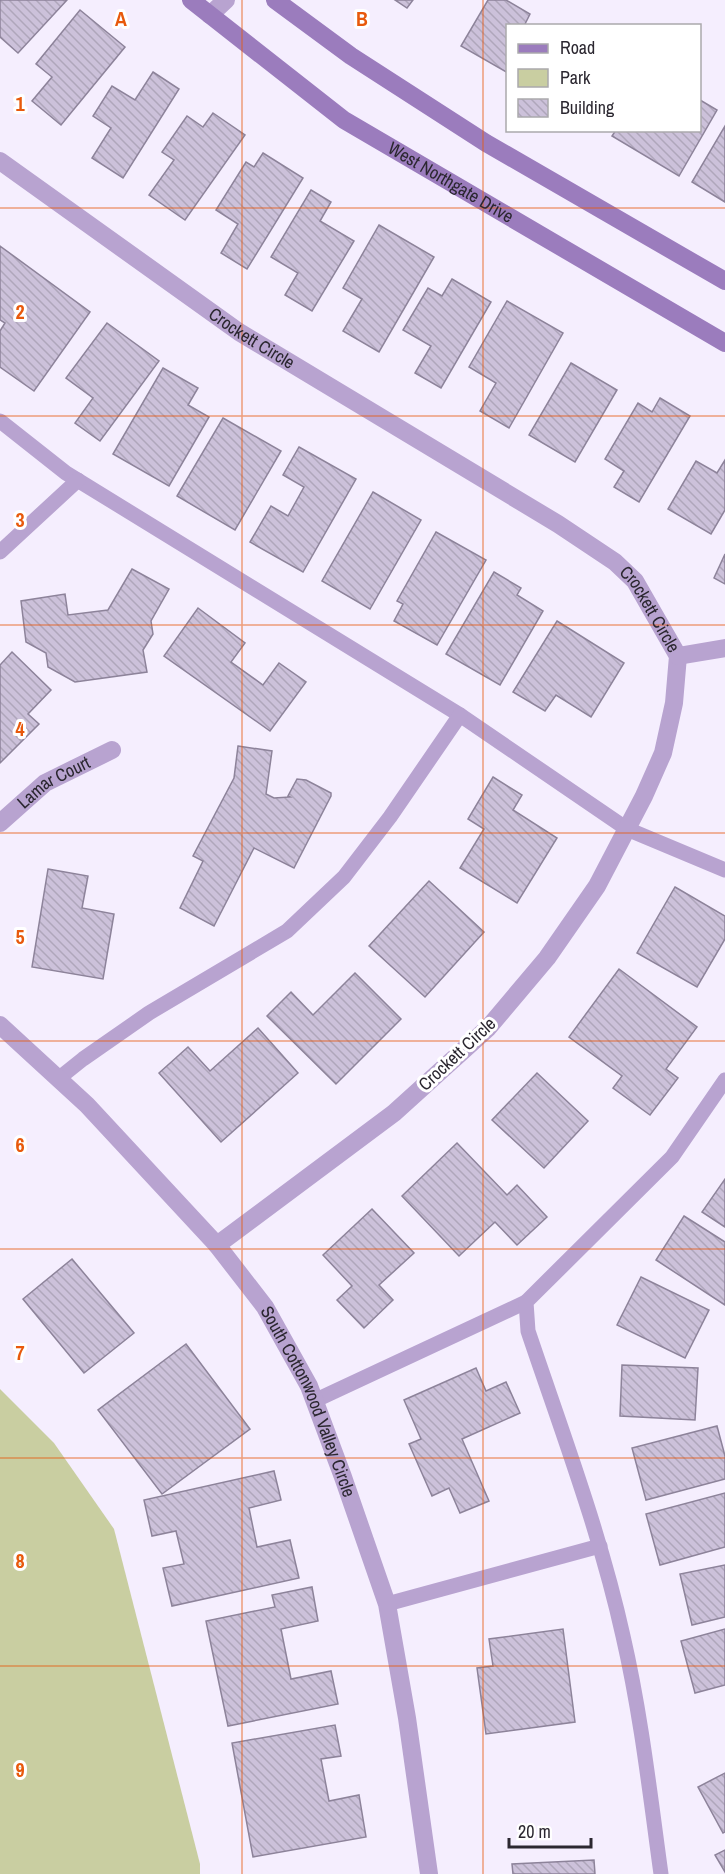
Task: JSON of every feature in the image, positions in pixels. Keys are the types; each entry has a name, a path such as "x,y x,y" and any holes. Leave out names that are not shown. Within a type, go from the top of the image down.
{"main road":[{"name":"West Northgate Drive","path":"191,0 344,120 725,343"},
{"path":"275,0 351,57 486,143 725,280"}],"street":[{"path":"210,15 226,0"},
{"name":"Crockett Circle","path":"0,161 239,332 558,524 615,562 635,581 678,656 674,703 663,753 644,796 597,886 547,958 488,1028 394,1113 217,1245"},
{"path":"678,656 725,648"},
{"name":"Lamar Court","path":"0,823 45,783 112,750"},
{"name":"South Cottonwood Valley Circle","path":"0,1025 87,1106 217,1245 265,1307 309,1386 344,1478 387,1604 407,1718 429,1874"}],"lane":[{"path":"0,421 78,480 460,715 627,829 725,870"},
{"path":"0,552 78,480"},
{"path":"58,1079 149,1013 286,932 344,877 390,817 460,715"},
{"path":"314,1401 526,1302 672,1157 725,1080"},
{"path":"526,1302 528,1331 600,1546 623,1634 638,1705 661,1874"},
{"path":"387,1604 600,1546"}],"green space":[{"path":"0,1389 54,1443 114,1529 200,1864 200,1874 0,1874"}],"building":[{"path":"0,0 67,0 18,53 0,37"},
{"path":"395,0 413,0 407,8"},
{"path":"488,0 506,0 530,14 525,24 506,24 506,72 461,46"},
{"path":"80,10 125,47 61,125 32,101 52,77 36,64"},
{"path":"153,72 179,89 123,178 92,158 111,128 93,116 112,86 135,100"},
{"path":"701,101 717,110 679,176 612,136 615,132 701,132"},
{"path":"213,113 245,135 185,220 149,195 174,160 162,152 187,116 203,127"},
{"path":"725,126 725,202 692,182"},
{"path":"263,153 303,178 247,269 221,253 238,224 216,210 246,162 254,167"},
{"path":"311,190 331,202 320,221 354,241 312,311 285,295 298,273 271,257"},
{"path":"379,225 434,257 379,352 343,331 362,299 343,288"},
{"path":"0,246 90,312 34,391 0,367 0,331 5,323 0,320"},
{"path":"452,279 491,302 441,388 415,373 431,346 403,330 428,288 442,296"},
{"path":"507,301 563,333 509,428 480,411 496,383 469,367"},
{"path":"107,323 159,361 100,441 75,423 93,398 66,378"},
{"path":"571,363 617,390 575,462 529,435"},
{"path":"163,368 198,388 188,405 209,417 169,486 113,454"},
{"path":"660,398 690,416 639,502 614,487 624,471 605,459 638,403 652,412"},
{"path":"223,418 281,451 235,530 177,496"},
{"path":"299,447 356,479 303,572 250,542 271,506 288,516 304,487 283,475"},
{"path":"725,460 725,510 711,534 668,509 696,461 717,473"},
{"path":"373,492 421,520 370,609 322,581"},
{"path":"436,532 486,560 437,645 394,621 403,604 397,601"},
{"path":"725,554 725,584 714,578"},
{"path":"132,569 169,589 151,621 153,634 143,650 147,672 75,682 48,667 46,653 26,642 21,601 65,594 68,615 108,610"},
{"path":"494,572 521,588 517,595 543,611 500,685 446,654"},
{"path":"198,608 245,643 231,662 263,685 279,663 306,682 270,731 164,656"},
{"path":"557,621 624,663 591,717 556,695 545,711 513,692"},
{"path":"12,652 51,690 28,714 39,724 0,763 0,665"},
{"path":"238,746 272,751 266,794 274,798 290,797 288,796 297,779 306,780 331,793 331,796 294,868 254,848 214,926 180,908 203,861 193,856 234,778"},
{"path":"493,777 522,795 513,810 557,838 517,903 460,868 484,829 468,819"},
{"path":"48,869 88,876 82,908 114,914 103,979 32,967"},
{"path":"429,881 484,932 425,997 369,946"},
{"path":"675,887 725,916 725,939 697,987 637,953"},
{"path":"619,969 697,1027 666,1069 678,1078 650,1115 613,1088 622,1076 569,1037"},
{"path":"355,973 401,1019 336,1084 267,1016 291,992 313,1015"},
{"path":"258,1028 298,1073 221,1142 159,1073 188,1047 210,1071"},
{"path":"537,1073 588,1121 544,1168 492,1120"},
{"path":"457,1143 507,1195 517,1185 547,1217 517,1245 495,1222 459,1256 402,1196"},
{"path":"725,1179 725,1227 702,1212"},
{"path":"372,1209 414,1253 379,1285 393,1300 364,1328 337,1300 352,1286 323,1255"},
{"path":"684,1216 725,1242 725,1305 656,1260"},
{"path":"72,1259 134,1333 84,1373 23,1299"},
{"path":"641,1277 709,1310 685,1358 617,1325"},
{"path":"186,1344 250,1429 162,1494 98,1410"},
{"path":"622,1365 698,1368 695,1420 620,1416"},
{"path":"476,1368 486,1391 506,1382 520,1413 462,1439 489,1501 460,1513 449,1488 432,1496 409,1444 421,1439 404,1400"},
{"path":"717,1426 725,1456 725,1479 646,1500 632,1448"},
{"path":"274,1471 281,1500 249,1508 257,1547 290,1540 299,1578 172,1606 163,1568 184,1564 176,1531 152,1536 144,1500"},
{"path":"725,1493 725,1547 660,1565 646,1514"},
{"path":"725,1565 725,1617 692,1625 680,1574"},
{"path":"312,1587 318,1621 281,1629 291,1679 331,1671 338,1704 228,1726 206,1621 275,1607 272,1595"},
{"path":"563,1629 575,1722 486,1734 477,1668 493,1666 489,1639"},
{"path":"725,1629 725,1685 695,1693 681,1641"},
{"path":"335,1725 341,1756 321,1759 329,1801 359,1795 366,1837 253,1857 232,1743"},
{"path":"725,1773 725,1832 723,1833 698,1787"},
{"path":"725,1850 725,1872 715,1855"},
{"path":"594,1860 595,1874 513,1874 512,1864"}]}
